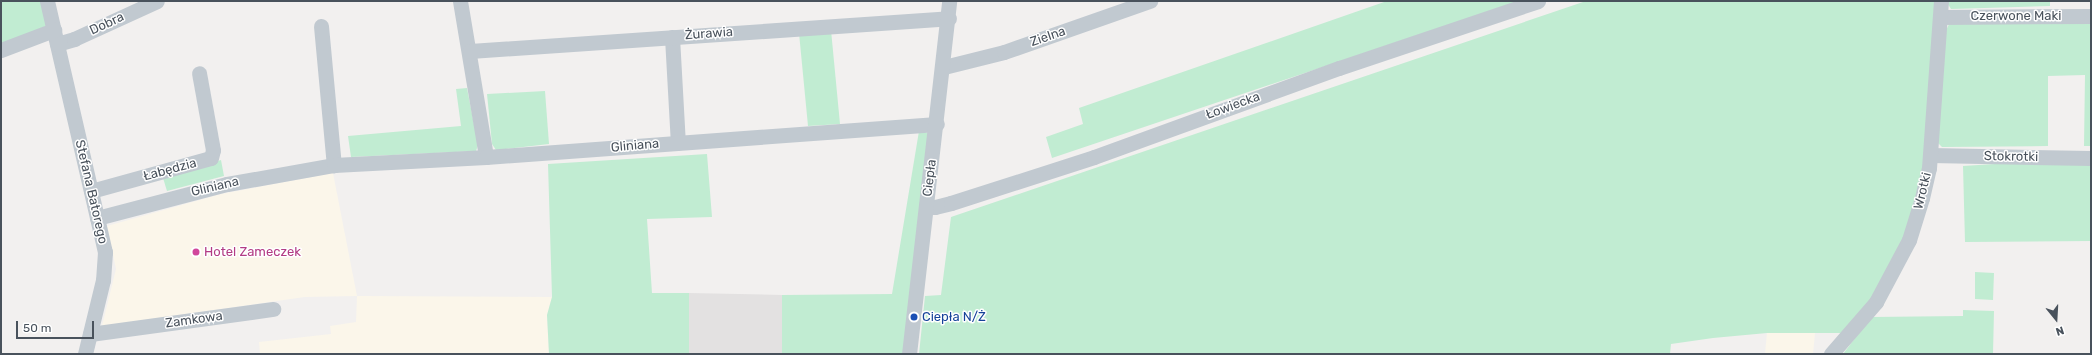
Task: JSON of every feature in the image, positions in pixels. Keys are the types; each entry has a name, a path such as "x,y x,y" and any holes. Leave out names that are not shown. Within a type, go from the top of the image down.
{"street":[{"name":"Stefana Batorego","path":"47,1 105,252 105,268 85,354"},
{"name":"Dobra","path":"1,50 55,37 74,39 157,1"},
{"path":"460,1 470,51 486,157"},
{"name":"Ciepła","path":"909,354 944,67 949,18 949,1"},
{"name":"Zielna","path":"944,67 1004,52 1150,1"},
{"name":"Łowiecka","path":"926,206 935,207 951,204 1094,157 1339,68 1538,1"},
{"name":"Wrotki","path":"1831,354 1852,332 1876,302 1896,267 1909,240 1922,198 1930,155 1932,108 1941,1"},
{"name":"Czerwone Maki","path":"1940,17 2091,16"},
{"name":"Żurawia","path":"470,51 949,18"},
{"path":"321,26 334,165"},
{"path":"672,37 678,143"},
{"name":"Łabędzia","path":"91,191 210,158 213,150 199,73"},
{"name":"Gliniana","path":"97,218 227,184 334,165 486,157 937,124"},
{"name":"Stokrotki","path":"1930,155 2091,158"},
{"name":"Zamkowa","path":"90,334 273,309"}],"shaded area":[{"path":"333,173 357,296 305,297 102,326 116,269 107,226 221,194"},
{"path":"689,293 782,295 782,354 689,354"},
{"path":"357,296 552,297 547,315 549,354 260,354 259,342 331,334 330,326 356,322"},
{"path":"1767,333 1815,333 1813,354 1765,354"}],"green space":[{"path":"1,1 42,1 46,26 1,45"},
{"path":"1387,1 1519,1 1052,158 1046,137 1083,124 1079,108"},
{"path":"1586,1 1937,1 1926,158 1901,251 1869,304 1846,333 1767,333 1713,338 1671,344 1670,354 919,354 925,296 941,295 951,217"},
{"path":"1946,1 2050,1 2050,6 1951,9"},
{"path":"2091,20 2091,146 2084,146 2085,75 2048,76 2048,146 1942,147 1938,143 1943,37 1950,22"},
{"path":"831,30 840,124 808,126 799,33"},
{"path":"467,88 478,145 476,151 351,157 348,136 461,126 456,89"},
{"path":"545,91 549,144 496,150 492,144 487,94"},
{"path":"919,131 928,133 904,354 782,354 782,295 892,294"},
{"path":"707,154 712,217 647,219 652,293 689,293 689,354 549,354 547,315 552,297 548,164"},
{"path":"221,160 224,176 167,191 163,178"},
{"path":"2010,163 2091,163 2091,241 1965,242 1963,166"},
{"path":"1975,272 1994,273 1993,300 1975,299"},
{"path":"1963,310 1994,311 1993,354 1843,354 1871,317 1963,316"}],"place":[{"name":"Hotel Zameczek","path":"196,252"},
{"name":"Ciepła N/Ż","path":"914,317"}]}
